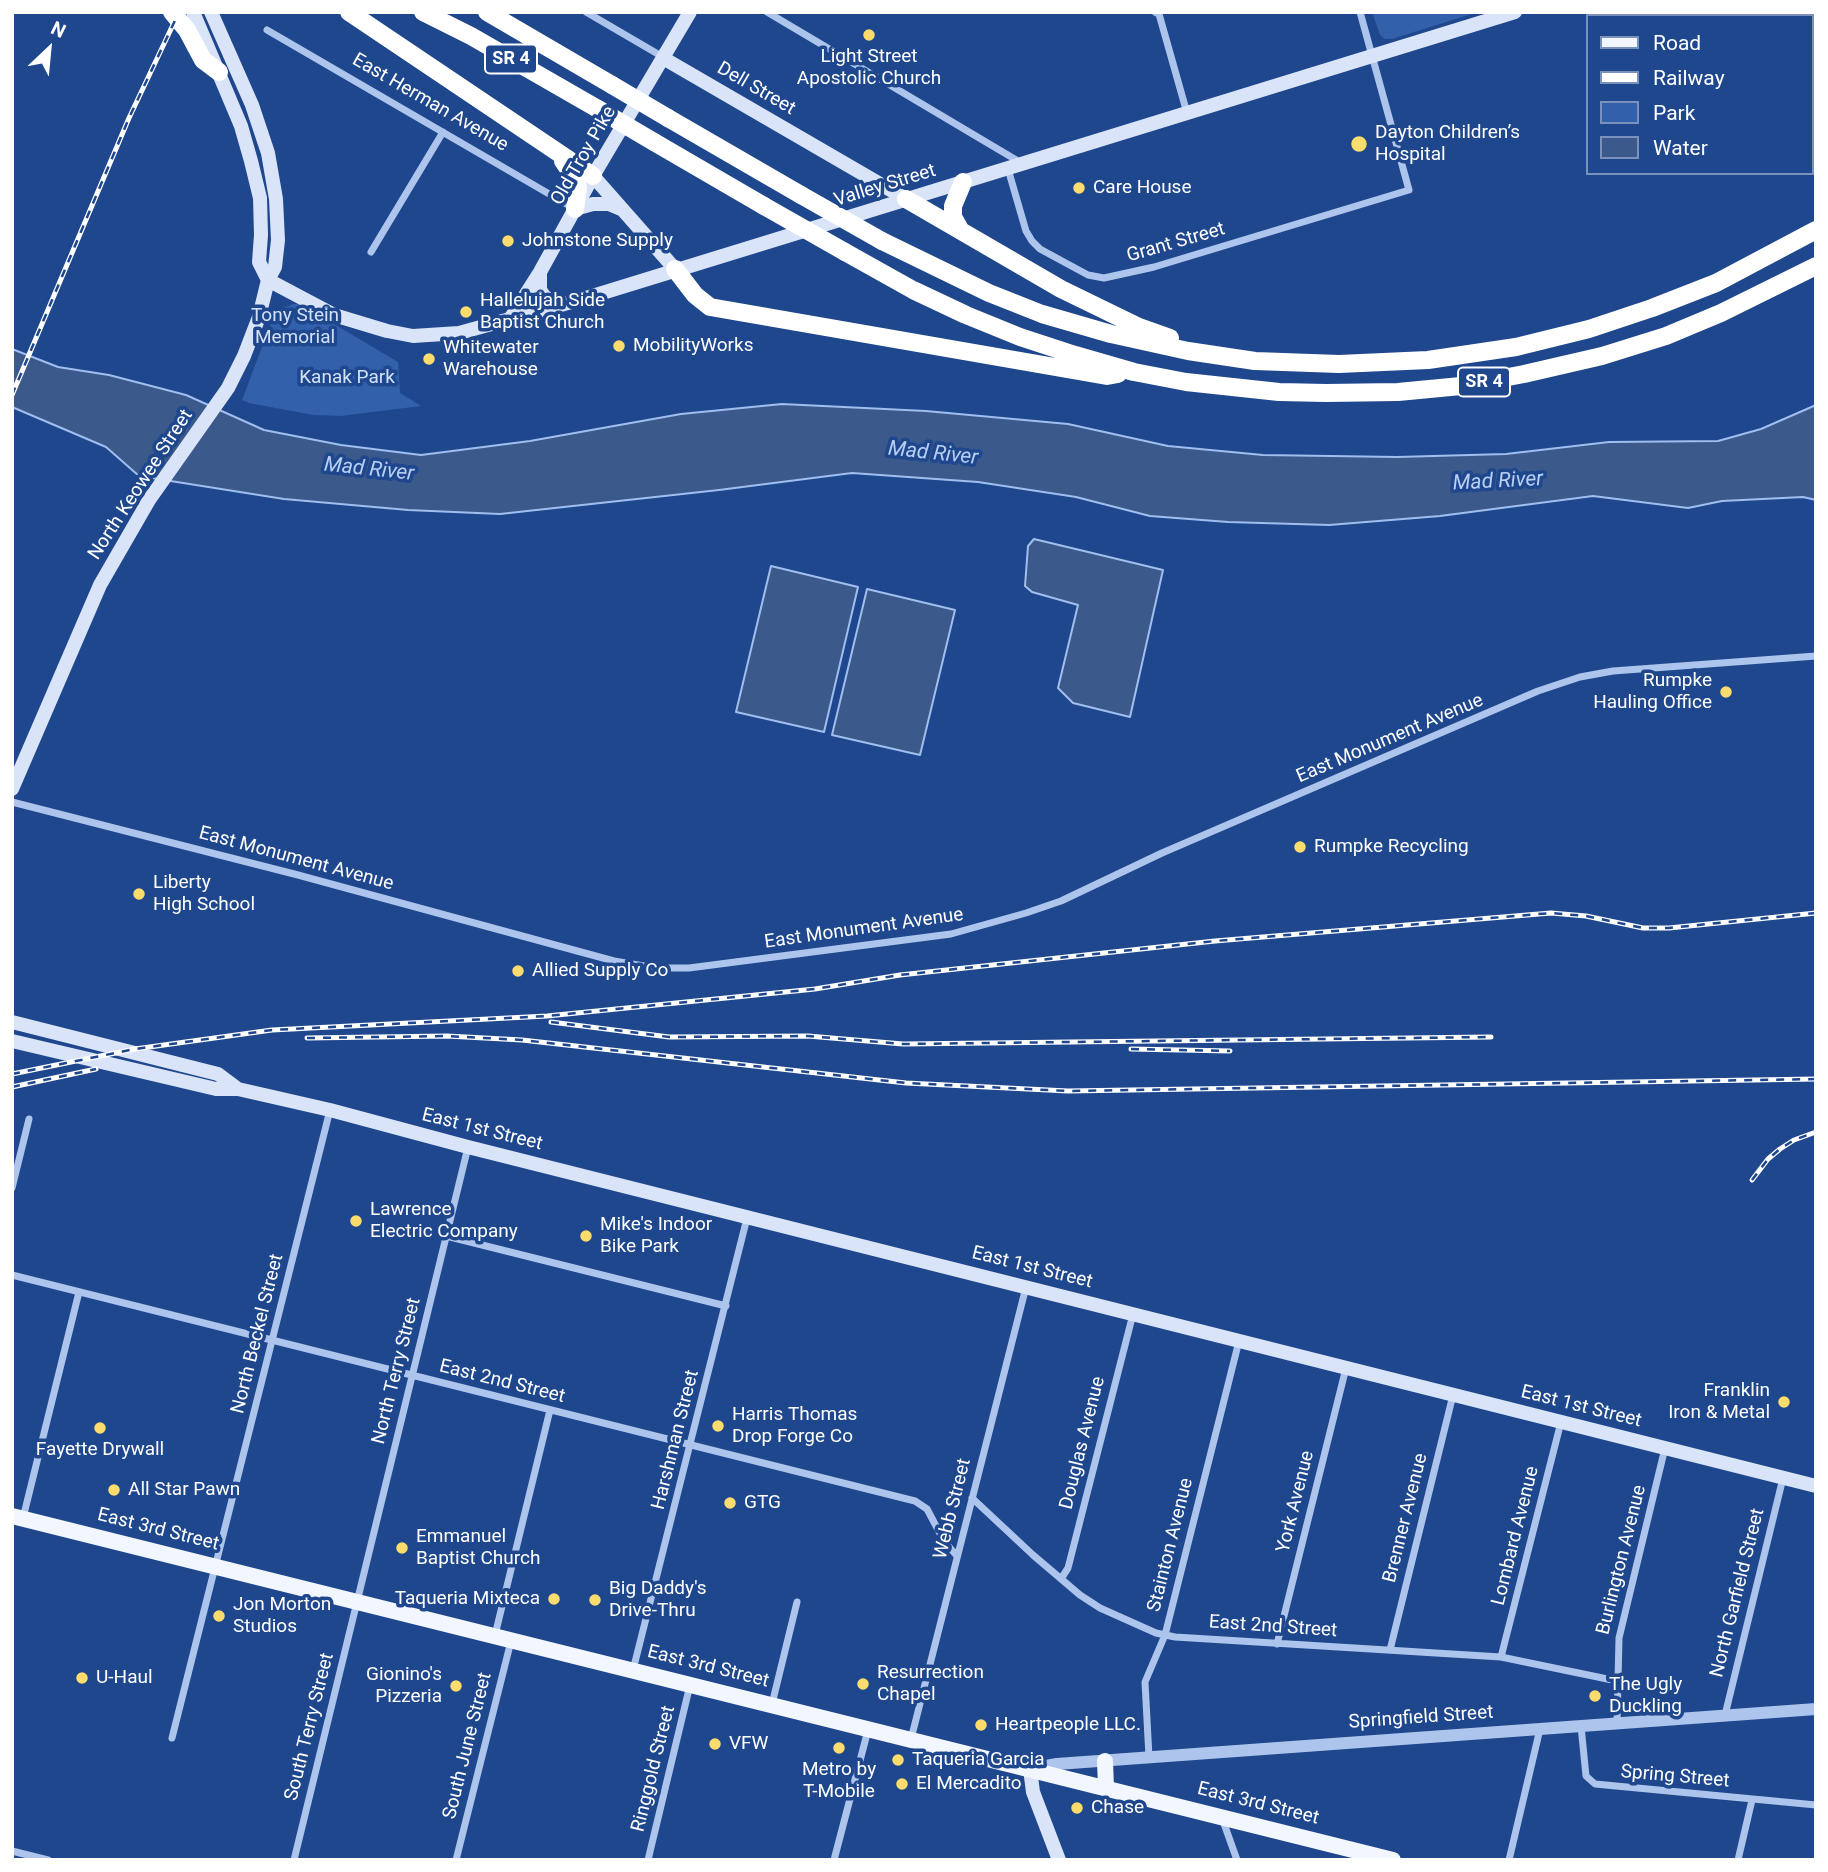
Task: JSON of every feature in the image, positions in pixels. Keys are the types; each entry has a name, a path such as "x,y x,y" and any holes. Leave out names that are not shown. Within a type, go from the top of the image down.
{"highway":[{"path":"172,12 187,30 204,60 219,72"},
{"path":"349,12 593,176"},
{"name":"SR 4","path":"423,12 471,36 913,290 1020,337 1134,372 1186,382 1279,391 1398,392 1461,386 1602,356 1666,335 1721,313 1816,266"},
{"name":"SR 4","path":"487,12 930,267 1042,314 1111,334 1208,354 1306,364 1374,364 1428,360 1516,347 1589,329 1652,308 1716,283 1816,230"},
{"path":"554,150 576,180 578,189 575,208"},
{"path":"961,231 953,206 963,182"},
{"path":"906,199 1093,307 1139,327 1198,347 1208,354"},
{"path":"675,269 695,295 710,307 1107,376 1134,372"}],"main road":[{"name":"North Keowee Street","path":"193,12 241,126 256,180 261,216 259,262 268,279"},
{"name":"North Keowee Street","path":"12,789 100,585 149,500 228,388 244,356 259,317 268,279 275,267 278,240 272,174 251,105 211,12"},
{"name":"Old Troy Pike","path":"510,319 540,272 690,12"},
{"name":"Valley Street","path":"268,279 334,315 387,331 413,336 459,333 565,304 1374,58 1515,12"},
{"name":"Dell Street","path":"663,58 906,199"},
{"path":"593,176 675,269"},
{"path":"575,208 609,204 623,210"},
{"path":"540,272 540,290 544,296 550,301 565,304"},
{"name":"East 1st Street","path":"12,1022 218,1074 238,1089"},
{"name":"East 1st Street","path":"12,1041 216,1089 238,1089 330,1110 1816,1486"},
{"name":"East 3rd Street","path":"18,1517 1393,1860"},
{"path":"1105,1761 1106,1788"},
{"path":"1030,1769 1034,1792 1059,1860"}],"street":[{"name":"Dell Street","path":"586,12 663,58"},
{"path":"767,12 1023,164"},
{"path":"1155,12 1159,15 1187,114"},
{"path":"1360,12 1374,58"},
{"name":"East Herman Avenue","path":"267,30 575,208"},
{"name":"Grant Street","path":"1008,169 1026,231 1032,241 1040,249 1088,275 1104,278 1154,267 1409,190 1374,58"},
{"path":"371,252 443,132"},
{"name":"East Monument Avenue","path":"12,802 272,868 614,961 656,968 689,968 951,934 1027,913 1060,901 1162,853 1538,691 1572,679 1613,671 1816,656"},
{"name":"North Beckel Street","path":"172,1738 330,1110"},
{"path":"12,1188 29,1119"},
{"name":"North Terry Street","path":"357,1602 468,1147"},
{"name":"Harshman Street","path":"634,1671 748,1217"},
{"path":"446,1236 726,1306"},
{"name":"East 2nd Street","path":"12,1275 915,1501 927,1509 944,1541 957,1556"},
{"name":"Webb Street","path":"911,1740 1026,1287"},
{"path":"18,1517 79,1292"},
{"name":"Douglas Avenue","path":"1061,1579 1068,1568 1133,1314"},
{"name":"Stainton Avenue","path":"1149,1757 1145,1682 1165,1635 1238,1341"},
{"name":"York Avenue","path":"1277,1644 1346,1368"},
{"name":"Brenner Avenue","path":"1390,1650 1453,1395"},
{"name":"South June Street","path":"456,1860 550,1410"},
{"name":"Lombard Avenue","path":"1501,1657 1561,1422"},
{"name":"Burlington Avenue","path":"1617,1723 1618,1645 1621,1624 1665,1448"},
{"name":"North Garfield Street","path":"1725,1715 1783,1478"},
{"name":"East 2nd Street","path":"972,1498 1061,1579 1100,1608 1165,1635 1501,1657 1617,1681"},
{"name":"South Terry Street","path":"294,1860 357,1602"},
{"path":"772,1705 797,1602"},
{"name":"Ringgold Street","path":"648,1860 690,1685"},
{"name":"Springfield Street","path":"1030,1769 1057,1764 1816,1709"},
{"name":"Spring Street","path":"1581,1726 1586,1776 1595,1784 1816,1805"},
{"path":"834,1860 868,1729"},
{"path":"1509,1860 1540,1729"},
{"path":"1738,1860 1752,1800"},
{"path":"1221,1817 1237,1860"},
{"path":"12,1851 48,1860"}],"green space":[{"path":"1372,12 1478,12 1385,39 1380,35"},
{"name":"Kanak Park","path":"293,304 301,304 398,362 400,393 421,406 341,416 313,415 242,400 274,315"}],"water":[{"name":"Mad River","path":"12,349 58,367 109,375 186,395 264,430 341,445 421,455 530,441 681,414 782,404 926,411 1068,424 1168,446 1263,455 1397,457 1506,454 1609,442 1718,441 1761,429 1816,405 1816,500 1803,497 1722,501 1688,508 1593,496 1440,516 1329,525 1150,516 1076,497 978,482 852,473 500,514 408,510 284,499 139,476 106,447 12,407"},
{"path":"1034,539 1163,570 1130,717 1073,703 1058,688 1078,605 1032,592 1025,586 1028,546"},
{"path":"771,566 858,587 824,732 736,712"},
{"path":"867,589 955,610 920,755 832,735"}],"railway":[{"path":"12,395 129,118 179,12"},
{"path":"12,1074 135,1049 272,1030 547,1016 815,989 900,975 1215,941 1551,913 1586,916 1643,928 1669,928 1816,913"},
{"path":"551,1022 669,1037 808,1036 903,1044 1491,1037"},
{"path":"307,1038 447,1036 522,1040 906,1083 1068,1091 1816,1079"},
{"path":"1131,1049 1230,1051"},
{"path":"12,1087 96,1069"},
{"path":"1752,1180 1768,1159 1780,1149 1794,1140 1816,1132"}],"place":[{"name":"Light Street Apostolic Church","path":"869,35"},
{"name":"Dayton Children’s Hospital","path":"1359,144"},
{"name":"Care House","path":"1079,188"},
{"name":"Johnstone Supply","path":"508,241"},
{"name":"Hallelujah Side Baptist Church","path":"466,312"},
{"name":"MobilityWorks","path":"619,346"},
{"name":"Whitewater Warehouse","path":"429,359"},
{"name":"Rumpke Hauling Office","path":"1726,692"},
{"name":"Rumpke Recycling","path":"1300,847"},
{"name":"Liberty High School","path":"139,894"},
{"name":"Allied Supply Co","path":"518,971"},
{"name":"Lawrence Electric Company","path":"356,1221"},
{"name":"Mike's Indoor Bike Park","path":"586,1236"},
{"name":"Franklin Iron & Metal","path":"1784,1402"},
{"name":"Harris Thomas Drop Forge Co","path":"718,1426"},
{"name":"Fayette Drywall","path":"100,1428"},
{"name":"All Star Pawn","path":"114,1490"},
{"name":"GTG","path":"730,1503"},
{"name":"Emmanuel Baptist Church","path":"402,1548"},
{"name":"Taqueria Mixteca","path":"554,1599"},
{"name":"Big Daddy's Drive-Thru","path":"595,1600"},
{"name":"Jon Morton Studios","path":"219,1616"},
{"name":"U-Haul","path":"82,1678"},
{"name":"Resurrection Chapel","path":"863,1684"},
{"name":"Gionino's Pizzeria","path":"456,1686"},
{"name":"The Ugly Duckling","path":"1595,1696"},
{"name":"Heartpeople LLC.","path":"981,1725"},
{"name":"VFW","path":"715,1744"},
{"name":"Metro by T-Mobile","path":"839,1748"},
{"name":"Taqueria Garcia","path":"898,1760"},
{"name":"El Mercadito","path":"902,1784"},
{"name":"Chase","path":"1077,1808"}],"park label":[{"name":"Tony Stein Memorial","path":"295,327"}]}
